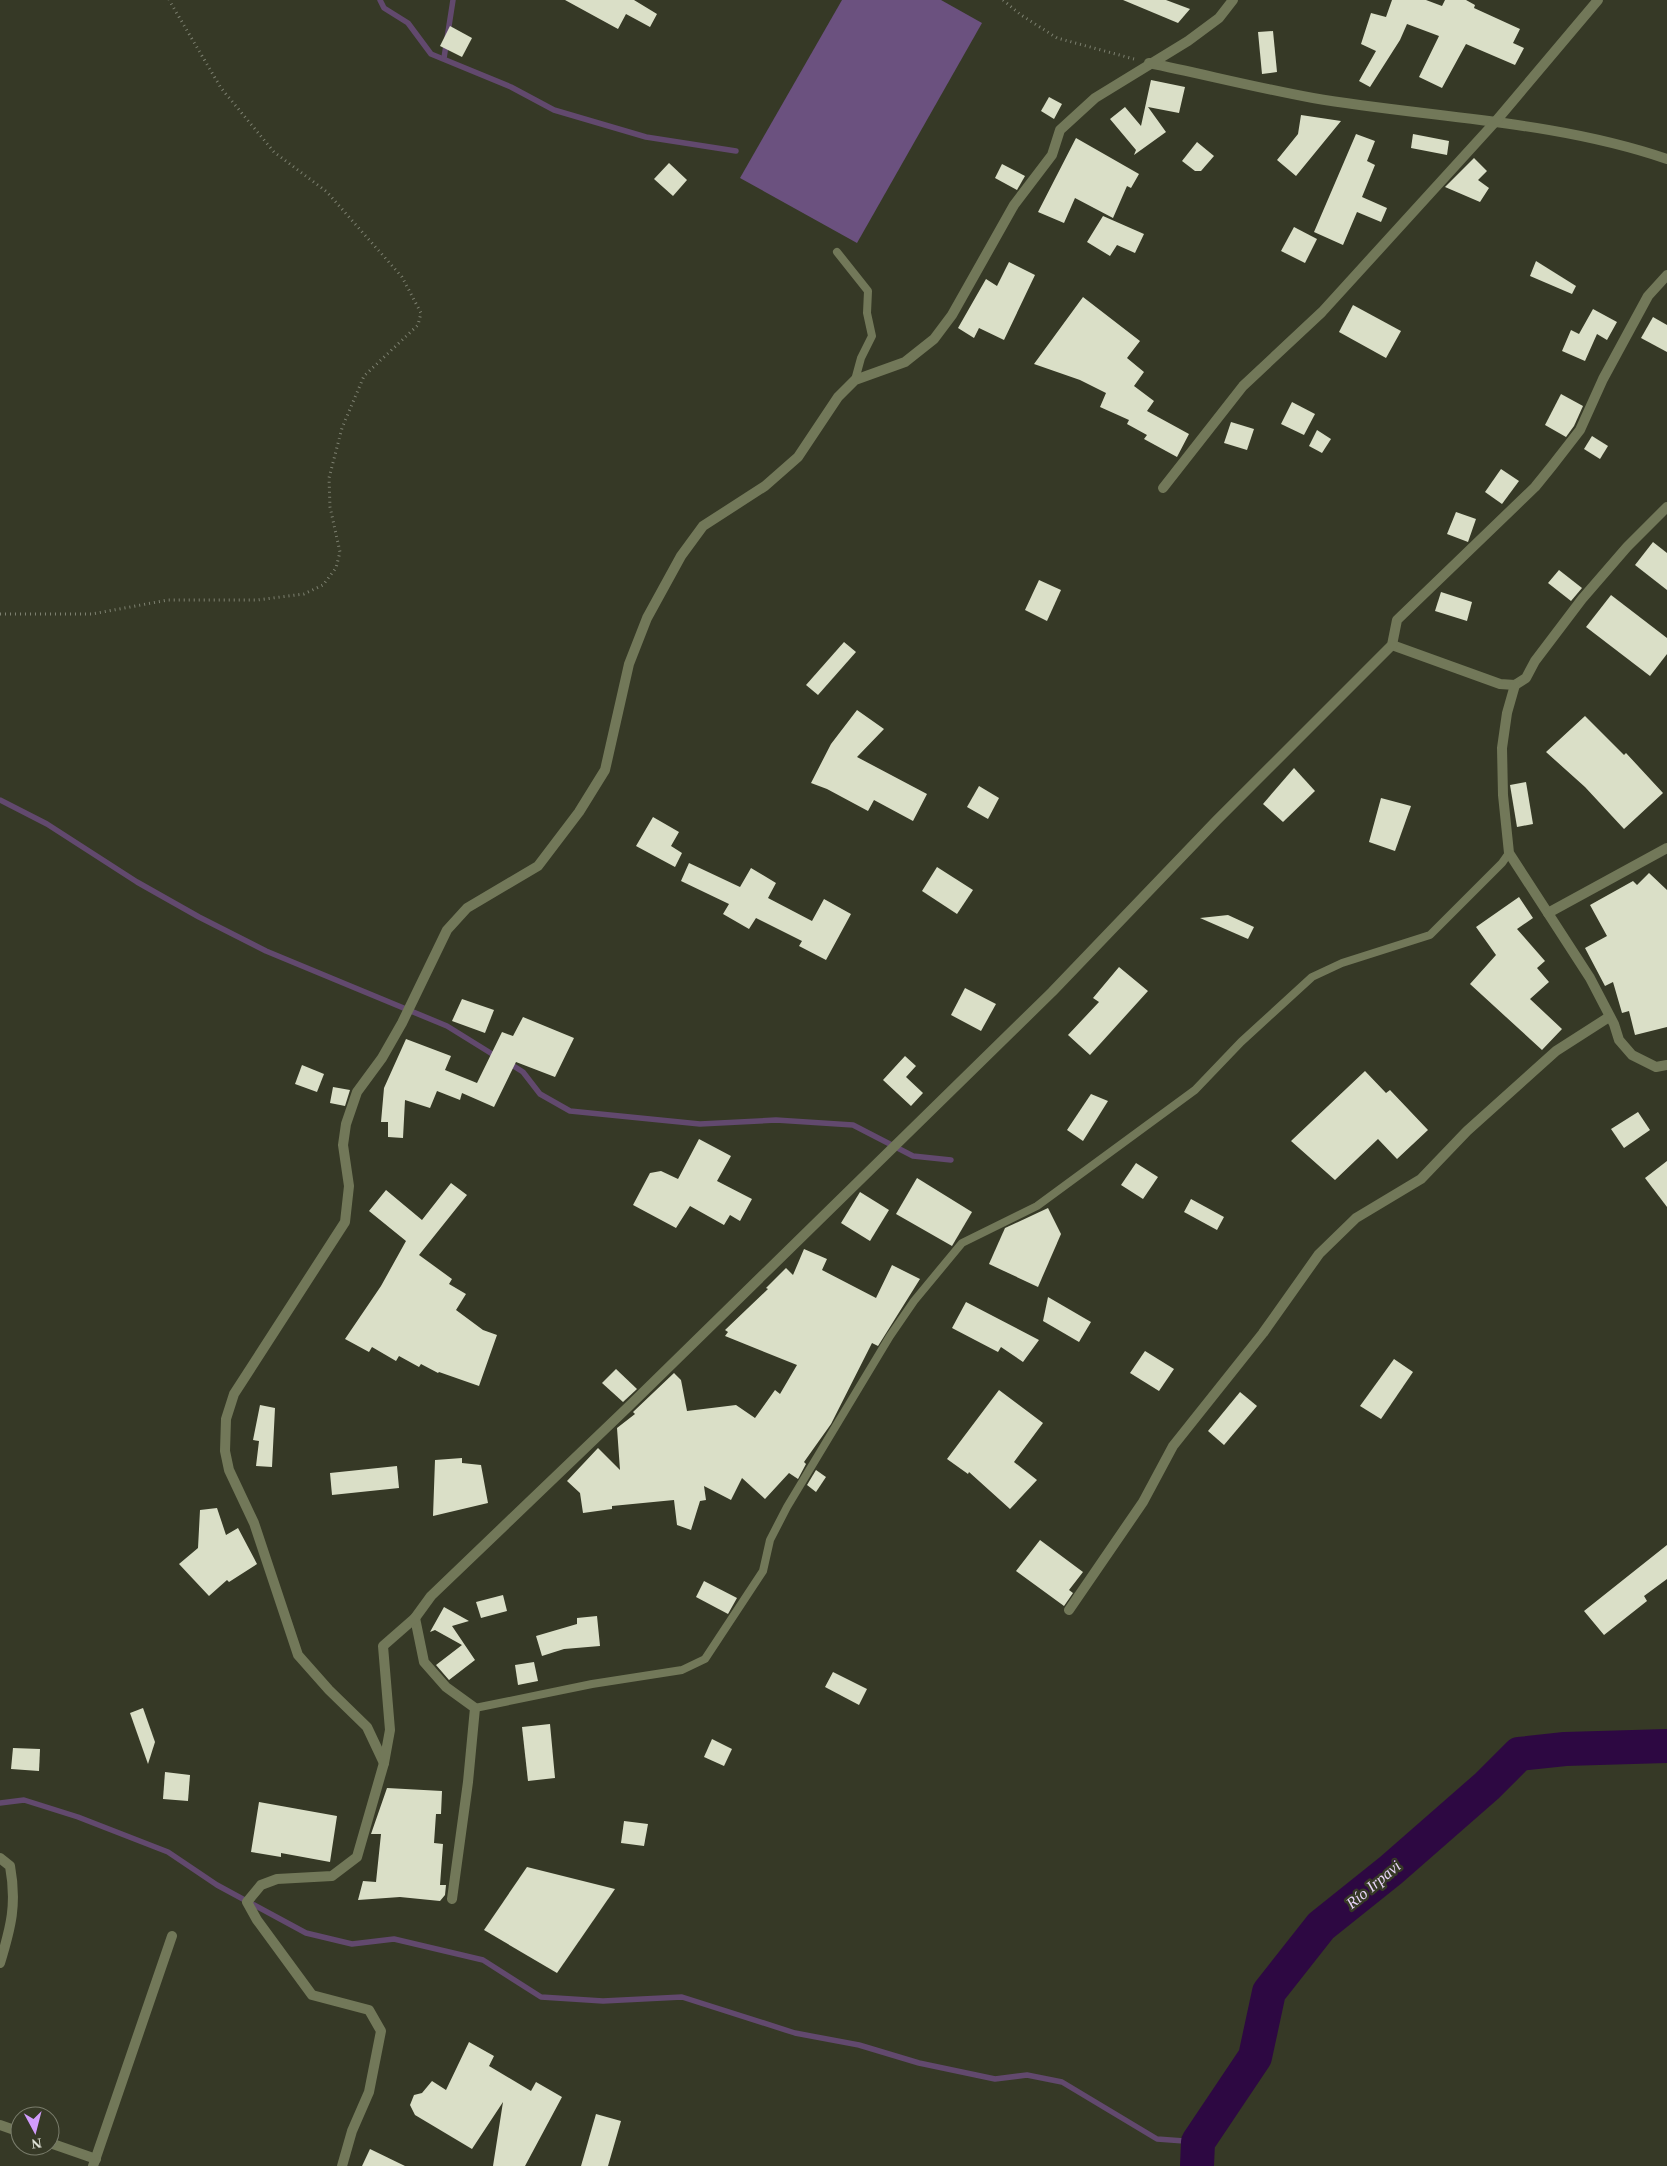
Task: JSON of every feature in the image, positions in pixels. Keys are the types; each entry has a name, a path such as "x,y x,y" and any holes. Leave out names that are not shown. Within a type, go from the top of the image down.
{"street":[{"path":"384,1763 367,1727 298,1655 254,1524 229,1470 226,1451 226,1419 234,1394 345,1222 349,1186 343,1145 346,1124 357,1092 382,1058 402,1023 448,930 467,908 538,866 579,812 605,770 629,664 647,618 681,556 703,526 765,486 798,457 838,397 855,380 905,362 934,339 952,314 1014,205 1052,155 1060,130 1095,98 1149,63 1188,41 1219,18 1233,0"},
{"path":"1163,488 1243,386 1322,312 1496,121 1598,0"},
{"path":"1149,63 1312,98 1496,121 1623,144 1667,159"},
{"path":"342,2166 352,2131 369,2092 381,2030 368,2010 312,1995 257,1920 248,1902 261,1885 277,1879 332,1876 357,1858 384,1763 390,1730 383,1646 414,1618 431,1596 633,1402 1052,992 1210,828 1392,645 1397,620 1535,487 1580,430 1603,379 1648,296 1667,275"},
{"path":"1392,645 1500,684 1514,685 1526,678 1535,662 1582,599 1628,547 1667,507"},
{"path":"1514,685 1507,713 1502,748 1503,794 1509,853 1570,950 1590,978 1614,1024 1619,1040 1632,1055 1656,1067 1667,1065"},
{"path":"1548,913 1667,848"},
{"path":"1070,1610 1143,1502 1173,1446 1263,1333 1319,1254 1356,1218 1421,1179 1467,1131 1556,1051 1609,1017"},
{"path":"414,1618 424,1662 446,1687 475,1708 468,1782 452,1899"},
{"path":"0,1858 10,1866 15,1897 12,1925 0,1963"},
{"path":"60,2148 94,2163 114,2100 172,1936"}],"lane":[{"path":"837,252 868,291 867,313 872,336 860,358 855,380"},
{"path":"475,1708 592,1684 682,1670 706,1659 763,1571 770,1540 787,1507 890,1336 914,1301 962,1243 1037,1206 1195,1090 1241,1042 1312,977 1342,963 1430,935 1502,863 1509,853"}],"path":[{"path":"0,614 92,614 168,600 257,600 304,594 324,585 336,568 340,552 330,506 329,478 342,428 364,376 418,325 421,313 402,277 327,192 274,152 221,88 169,0"},
{"path":"1003,0 1021,15 1057,38 1149,63"}],"shaded area":[{"path":"842,0 941,0 982,23 857,243 740,178"}],"building":[{"path":"565,0 634,0 657,14 650,27 626,14 618,29"},
{"path":"1123,0 1166,0 1190,9 1178,23"},
{"path":"1392,0 1426,0 1442,6 1445,0 1466,0 1475,5 1474,8 1520,29 1513,43 1524,48 1515,65 1466,44 1442,88 1419,77 1439,36 1407,24 1400,40 1370,87 1359,81 1376,51 1361,44 1371,13 1386,17"},
{"path":"450,26 472,38 462,57 440,46"},
{"path":"1273,31 1277,72 1262,74 1258,32"},
{"path":"1151,80 1185,87 1179,113 1148,107 1166,132 1134,155 1136,150 1110,119 1125,107 1141,126"},
{"path":"1049,97 1062,104 1054,119 1041,111"},
{"path":"1301,115 1341,121 1296,176 1277,160 1298,134"},
{"path":"1356,134 1375,141 1367,161 1375,165 1362,197 1387,208 1381,222 1357,212 1343,245 1314,232"},
{"path":"1413,134 1449,141 1447,155 1411,148"},
{"path":"1076,138 1139,174 1131,188 1127,186 1113,218 1075,198 1064,223 1038,212"},
{"path":"1197,142 1214,156 1201,171 1195,171 1182,161"},
{"path":"1474,158 1487,171 1478,180 1489,188 1480,202 1445,187"},
{"path":"669,163 687,180 673,196 654,179"},
{"path":"1002,164 1025,176 1017,190 995,178"},
{"path":"1103,216 1144,234 1135,253 1117,245 1110,256 1087,242"},
{"path":"1294,227 1317,239 1305,263 1281,251"},
{"path":"1536,261 1576,286 1572,294 1530,276"},
{"path":"1009,262 1035,275 1004,340 979,328 974,338 958,328 986,279 997,286"},
{"path":"1083,297 1140,341 1127,358 1144,372 1134,386 1154,401 1147,411 1189,434 1177,457 1144,439 1147,435 1127,424 1129,420 1100,407 1106,393 1080,380 1034,364"},
{"path":"1353,305 1401,331 1386,358 1339,332"},
{"path":"1593,309 1617,322 1607,340 1597,334 1585,361 1562,351 1571,330 1579,334"},
{"path":"1653,317 1667,325 1667,352 1641,338"},
{"path":"1561,394 1583,406 1574,426 1566,437 1545,425"},
{"path":"1292,402 1315,414 1304,435 1281,424"},
{"path":"1231,422 1254,429 1247,450 1224,443"},
{"path":"1317,430 1331,439 1322,453 1309,446"},
{"path":"1592,436 1608,446 1600,459 1584,449"},
{"path":"1501,469 1519,481 1502,504 1485,492"},
{"path":"1456,512 1476,519 1468,542 1447,534"},
{"path":"1653,542 1667,553 1667,590 1635,565"},
{"path":"1559,570 1582,588 1571,601 1548,583"},
{"path":"1039,580 1061,590 1047,621 1025,610"},
{"path":"1441,592 1472,602 1467,621 1435,611"},
{"path":"1611,595 1667,638 1667,654 1650,676 1586,627"},
{"path":"844,642 856,652 818,695 806,685"},
{"path":"857,710 884,729 857,757 927,794 913,821 874,800 868,811 827,789 811,783 831,744"},
{"path":"1585,716 1624,755 1626,753 1663,793 1624,829 1585,787 1546,752"},
{"path":"1294,768 1315,791 1283,822 1263,804"},
{"path":"1526,782 1533,824 1517,827 1510,785"},
{"path":"979,786 999,798 988,819 967,807"},
{"path":"1381,798 1411,806 1395,851 1369,842"},
{"path":"653,817 679,832 671,846 682,853 675,867 636,846"},
{"path":"689,863 740,887 751,868 776,883 768,898 812,921 824,899 851,914 826,960 799,946 802,941 756,918 749,929 723,914 729,904 681,881"},
{"path":"937,867 973,890 957,914 922,891"},
{"path":"1649,873 1667,890 1667,1027 1635,1035 1629,1011 1622,1013 1613,982 1605,986 1585,948 1607,936 1590,905 1633,881 1637,885"},
{"path":"1519,897 1533,918 1517,929 1545,961 1537,968 1549,982 1530,999 1562,1029 1542,1050 1470,984 1496,955 1476,927"},
{"path":"1228,915 1254,927 1248,939 1200,918"},
{"path":"1119,967 1148,991 1090,1055 1068,1035 1099,1002 1093,998"},
{"path":"965,988 996,1004 981,1031 951,1015"},
{"path":"462,999 494,1010 485,1033 452,1021"},
{"path":"523,1017 574,1038 555,1077 516,1062 494,1107 462,1093 460,1100 437,1091 430,1108 405,1100 403,1138 388,1137 388,1122 381,1122 384,1088 406,1039 451,1056 445,1070 477,1083 502,1032 513,1036"},
{"path":"905,1056 916,1066 906,1077 923,1093 911,1106 883,1080"},
{"path":"302,1065 324,1074 317,1092 295,1084"},
{"path":"1365,1071 1386,1093 1390,1090 1428,1130 1397,1159 1378,1139 1335,1180 1291,1141"},
{"path":"333,1087 350,1090 345,1106 330,1103"},
{"path":"1091,1094 1108,1101 1083,1141 1067,1130"},
{"path":"1638,1112 1650,1130 1624,1148 1611,1129"},
{"path":"699,1139 731,1156 717,1181 752,1199 740,1221 730,1215 724,1225 690,1206 676,1228 633,1205 650,1173 661,1171 678,1179"},
{"path":"1667,1161 1667,1207 1645,1178"},
{"path":"1136,1163 1158,1177 1143,1199 1121,1185"},
{"path":"917,1178 972,1212 952,1246 896,1214"},
{"path":"451,1183 467,1195 419,1255 452,1279 449,1284 466,1294 456,1310 483,1330 497,1335 479,1386 438,1373 421,1364 419,1367 399,1356 396,1361 372,1347 369,1352 345,1339 381,1286 406,1241 369,1211 386,1190 422,1220"},
{"path":"860,1192 889,1210 870,1241 841,1223"},
{"path":"1191,1199 1224,1217 1217,1230 1184,1212"},
{"path":"1048,1208 1061,1234 1038,1287 989,1264 1005,1228"},
{"path":"804,1249 827,1259 822,1270 876,1298 892,1265 920,1279 878,1346 872,1343 831,1424 804,1462 806,1464 798,1479 789,1473 765,1499 742,1478 731,1500 704,1486 706,1500 700,1501 691,1530 677,1525 674,1500 612,1506 612,1509 583,1513 580,1493 567,1481 598,1448 620,1470 617,1428 635,1414 633,1412 674,1373 681,1380 687,1411 736,1405 755,1418 775,1390 780,1394 797,1365 725,1336 728,1332 725,1330 768,1289 766,1288 786,1268 793,1275"},
{"path":"1048,1297 1091,1322 1079,1342 1043,1321"},
{"path":"966,1302 1039,1340 1023,1362 1001,1347 998,1352 952,1328"},
{"path":"1145,1351 1174,1369 1159,1391 1130,1373"},
{"path":"1394,1359 1413,1372 1381,1419 1360,1406"},
{"path":"616,1369 637,1389 623,1402 602,1383"},
{"path":"999,1390 1043,1423 1014,1462 1037,1480 1010,1509 969,1472 968,1474 947,1459"},
{"path":"1240,1392 1257,1406 1224,1445 1208,1431"},
{"path":"260,1405 275,1408 272,1467 256,1466 259,1441 253,1440"},
{"path":"462,1458 462,1463 481,1465 488,1503 433,1516 435,1460"},
{"path":"397,1466 399,1488 332,1495 330,1473"},
{"path":"816,1470 826,1477 816,1492 807,1485"},
{"path":"217,1508 226,1535 238,1528 257,1564 229,1582 227,1580 209,1596 179,1564 198,1548 200,1510"},
{"path":"1040,1540 1083,1572 1069,1590 1073,1593 1064,1606 1016,1571"},
{"path":"1667,1545 1667,1579 1644,1596 1647,1601 1604,1635 1584,1611"},
{"path":"704,1581 737,1598 728,1614 696,1597"},
{"path":"503,1595 507,1611 481,1618 476,1602"},
{"path":"444,1607 469,1621 452,1626 475,1660 449,1680 436,1665 462,1645 435,1630 430,1632"},
{"path":"597,1616 600,1646 564,1649 542,1656 536,1636 577,1624 577,1618"},
{"path":"534,1662 538,1681 518,1685 515,1665"},
{"path":"833,1672 867,1689 859,1705 825,1687"},
{"path":"143,1708 155,1742 148,1764 130,1713"},
{"path":"550,1724 555,1778 528,1781 522,1727"},
{"path":"712,1739 732,1749 724,1766 704,1757"},
{"path":"13,1748 40,1749 39,1771 11,1769"},
{"path":"165,1772 190,1775 188,1801 163,1799"},
{"path":"387,1788 442,1791 441,1814 436,1814 434,1843 443,1844 440,1885 446,1885 445,1895 440,1901 400,1897 358,1900 363,1881 376,1882 381,1834 371,1834"},
{"path":"259,1802 337,1816 330,1862 281,1853 281,1857 251,1852"},
{"path":"624,1821 648,1824 644,1846 621,1843"},
{"path":"527,1867 615,1889 557,1973 484,1930"},
{"path":"469,2042 494,2056 489,2066 531,2091 536,2082 562,2097 525,2166 493,2166 503,2102 472,2149 415,2115 410,2105 414,2095 422,2093 432,2081 446,2090"},
{"path":"596,2114 621,2121 608,2166 581,2166"},
{"path":"370,2149 405,2166 362,2166"}],"waterway":[{"path":"380,0 384,8 408,23 431,54 511,87 554,110 646,137 736,151"},
{"path":"444,58 453,0"},
{"path":"0,800 47,824 137,882 199,917 266,951 447,1026 497,1057"},
{"path":"509,1063 523,1072 540,1094 570,1111 700,1124 776,1120 853,1125 913,1156 951,1160"},
{"name":"Río Irpavi","path":"1197,2166 1198,2142 1255,2057 1269,1992 1321,1926 1391,1870 1487,1786 1519,1754 1565,1749 1667,1746"},
{"path":"0,1803 24,1800 78,1817 168,1852 217,1885 306,1933 352,1944 394,1939 483,1960 541,1997 603,2001 682,1997 795,2033 859,2045 919,2063 995,2079 1027,2075 1062,2082 1157,2139 1198,2142"}]}
